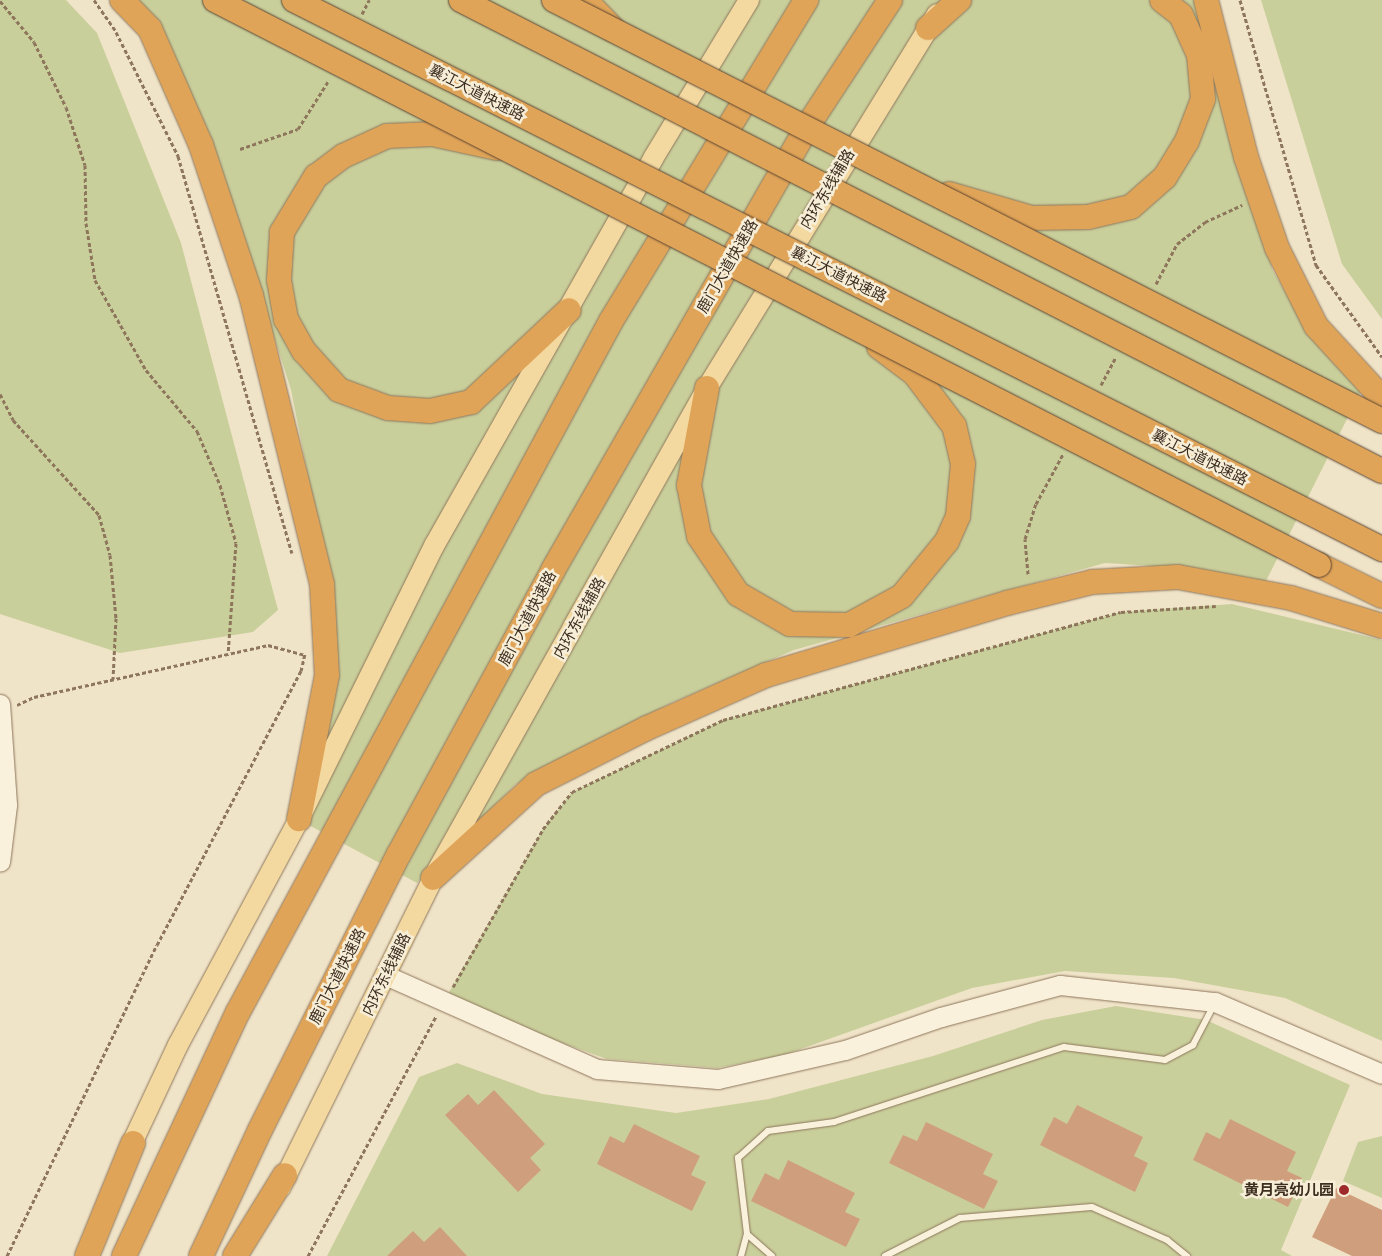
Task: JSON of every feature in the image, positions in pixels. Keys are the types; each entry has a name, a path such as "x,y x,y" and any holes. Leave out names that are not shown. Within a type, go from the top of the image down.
{"highway":[{"path":"122,0 150,29 202,145 251,295 322,584 327,675 299,819"},
{"path":"215,0 509,151 844,319 1030,421 1382,596"},
{"name":"襄江大道快速路","path":"294,0 1382,549"},
{"path":"461,0 1382,471"},
{"path":"554,0 1382,421"},
{"path":"585,0 613,30"},
{"path":"124,1256 238,1012 606,330 806,0"},
{"name":"鹿门大道快速路","path":"201,1256 260,1130 395,862 553,570 809,124 890,0"},
{"path":"928,28 959,0"},
{"path":"912,183 1031,218 1088,218 1131,207 1166,177 1187,141 1203,99 1199,54 1181,16 1162,0"},
{"path":"1206,0 1246,157 1277,248 1316,326 1382,398"},
{"path":"509,151 434,134 387,136 343,156 316,176 282,232 280,280 286,319 304,351 340,390 388,408 430,411 471,402 568,310"},
{"path":"707,388 689,485 699,536 738,594 790,624 849,624 902,596 947,541 958,516 963,464 954,426 915,374 844,319"},
{"path":"433,878 536,784 647,728 766,675 1007,603 1092,582 1178,577 1291,598 1382,626"},
{"path":"87,1256 133,1142"},
{"path":"235,1256 285,1175"}],"main road":[{"path":"76,1256 133,1142 178,1045 299,819 434,546 654,157 749,0"},
{"name":"内环东线辅路","path":"249,1256 285,1175 433,878 707,388 946,0"}],"street":[{"path":"0,862 7,805 1,709"},
{"path":"385,975 597,1068 718,1079 844,1050 942,1016 1060,985 1215,1002 1382,1074"}],"lane":[{"path":"741,1256 747,1234 738,1158 768,1131 834,1122 1064,1047 1165,1060 1193,1045 1215,1002"},
{"path":"885,1256 960,1218 1092,1207 1167,1240 1187,1256"},
{"path":"747,1234 772,1256"}],"path":[{"path":"94,0 116,32 178,156 293,558"},
{"path":"360,18 369,0"},
{"path":"1240,0 1316,265 1382,357"},
{"path":"0,1 34,42 66,107 85,165 86,223 95,280 146,370 197,431 220,485 236,543 228,654"},
{"path":"240,149 298,128 311,114 334,70"},
{"path":"1154,288 1177,244 1205,222 1247,204"},
{"path":"1097,391 1121,348"},
{"path":"0,394 13,420 98,514 110,555 115,609 113,680"},
{"path":"1028,574 1025,539 1036,504 1064,452"},
{"path":"308,1256 444,1001 544,829 572,792 723,720 1121,612 1222,605"},
{"path":"1,709 34,697 268,645 305,655"},
{"path":"7,1256 307,648"}],"green space":[{"path":"0,0 66,0 97,33 181,243 278,610 253,632 120,653 0,614"},
{"path":"137,0 1194,0 1273,271 1310,335 1362,389 1263,587 1187,568 1105,563 794,650 673,702 516,784 417,883 305,823 334,606 291,390 238,222"},
{"path":"1261,0 1382,0 1382,319 1342,264"},
{"path":"1232,604 1382,640 1382,1041 1285,998 1174,978 1065,971 972,988 784,1055 717,1068 607,1059 444,1001 543,829 572,792 723,720 1121,612"},
{"path":"1116,1006 1206,1020 1350,1085 1281,1250 1292,1256 327,1256 419,1077 457,1063 542,1094 676,1113 769,1099 933,1056 1042,1020"},
{"path":"1382,1136 1382,1198 1343,1181 1358,1142"}],"building":[{"path":"494,1090 545,1144 530,1158 541,1170 518,1192 445,1115 468,1094 478,1105"},
{"path":"1077,1105 1143,1137 1134,1156 1148,1163 1135,1192 1040,1145 1054,1117 1067,1124"},
{"path":"1230,1119 1296,1152 1287,1171 1302,1178 1288,1207 1193,1160 1206,1132 1220,1139"},
{"path":"926,1122 993,1154 983,1174 998,1181 984,1209 889,1163 903,1135 917,1141"},
{"path":"634,1124 700,1156 691,1175 706,1182 692,1211 597,1164 610,1136 624,1143"},
{"path":"788,1160 855,1193 845,1212 860,1219 846,1247 751,1201 765,1173 779,1180"},
{"path":"1336,1188 1382,1210 1382,1256 1352,1256 1312,1237"},
{"path":"440,1227 467,1256 387,1256 413,1231 424,1242"}],"place":[{"name":"黄月亮幼儿园","path":"1344,1190"}]}
